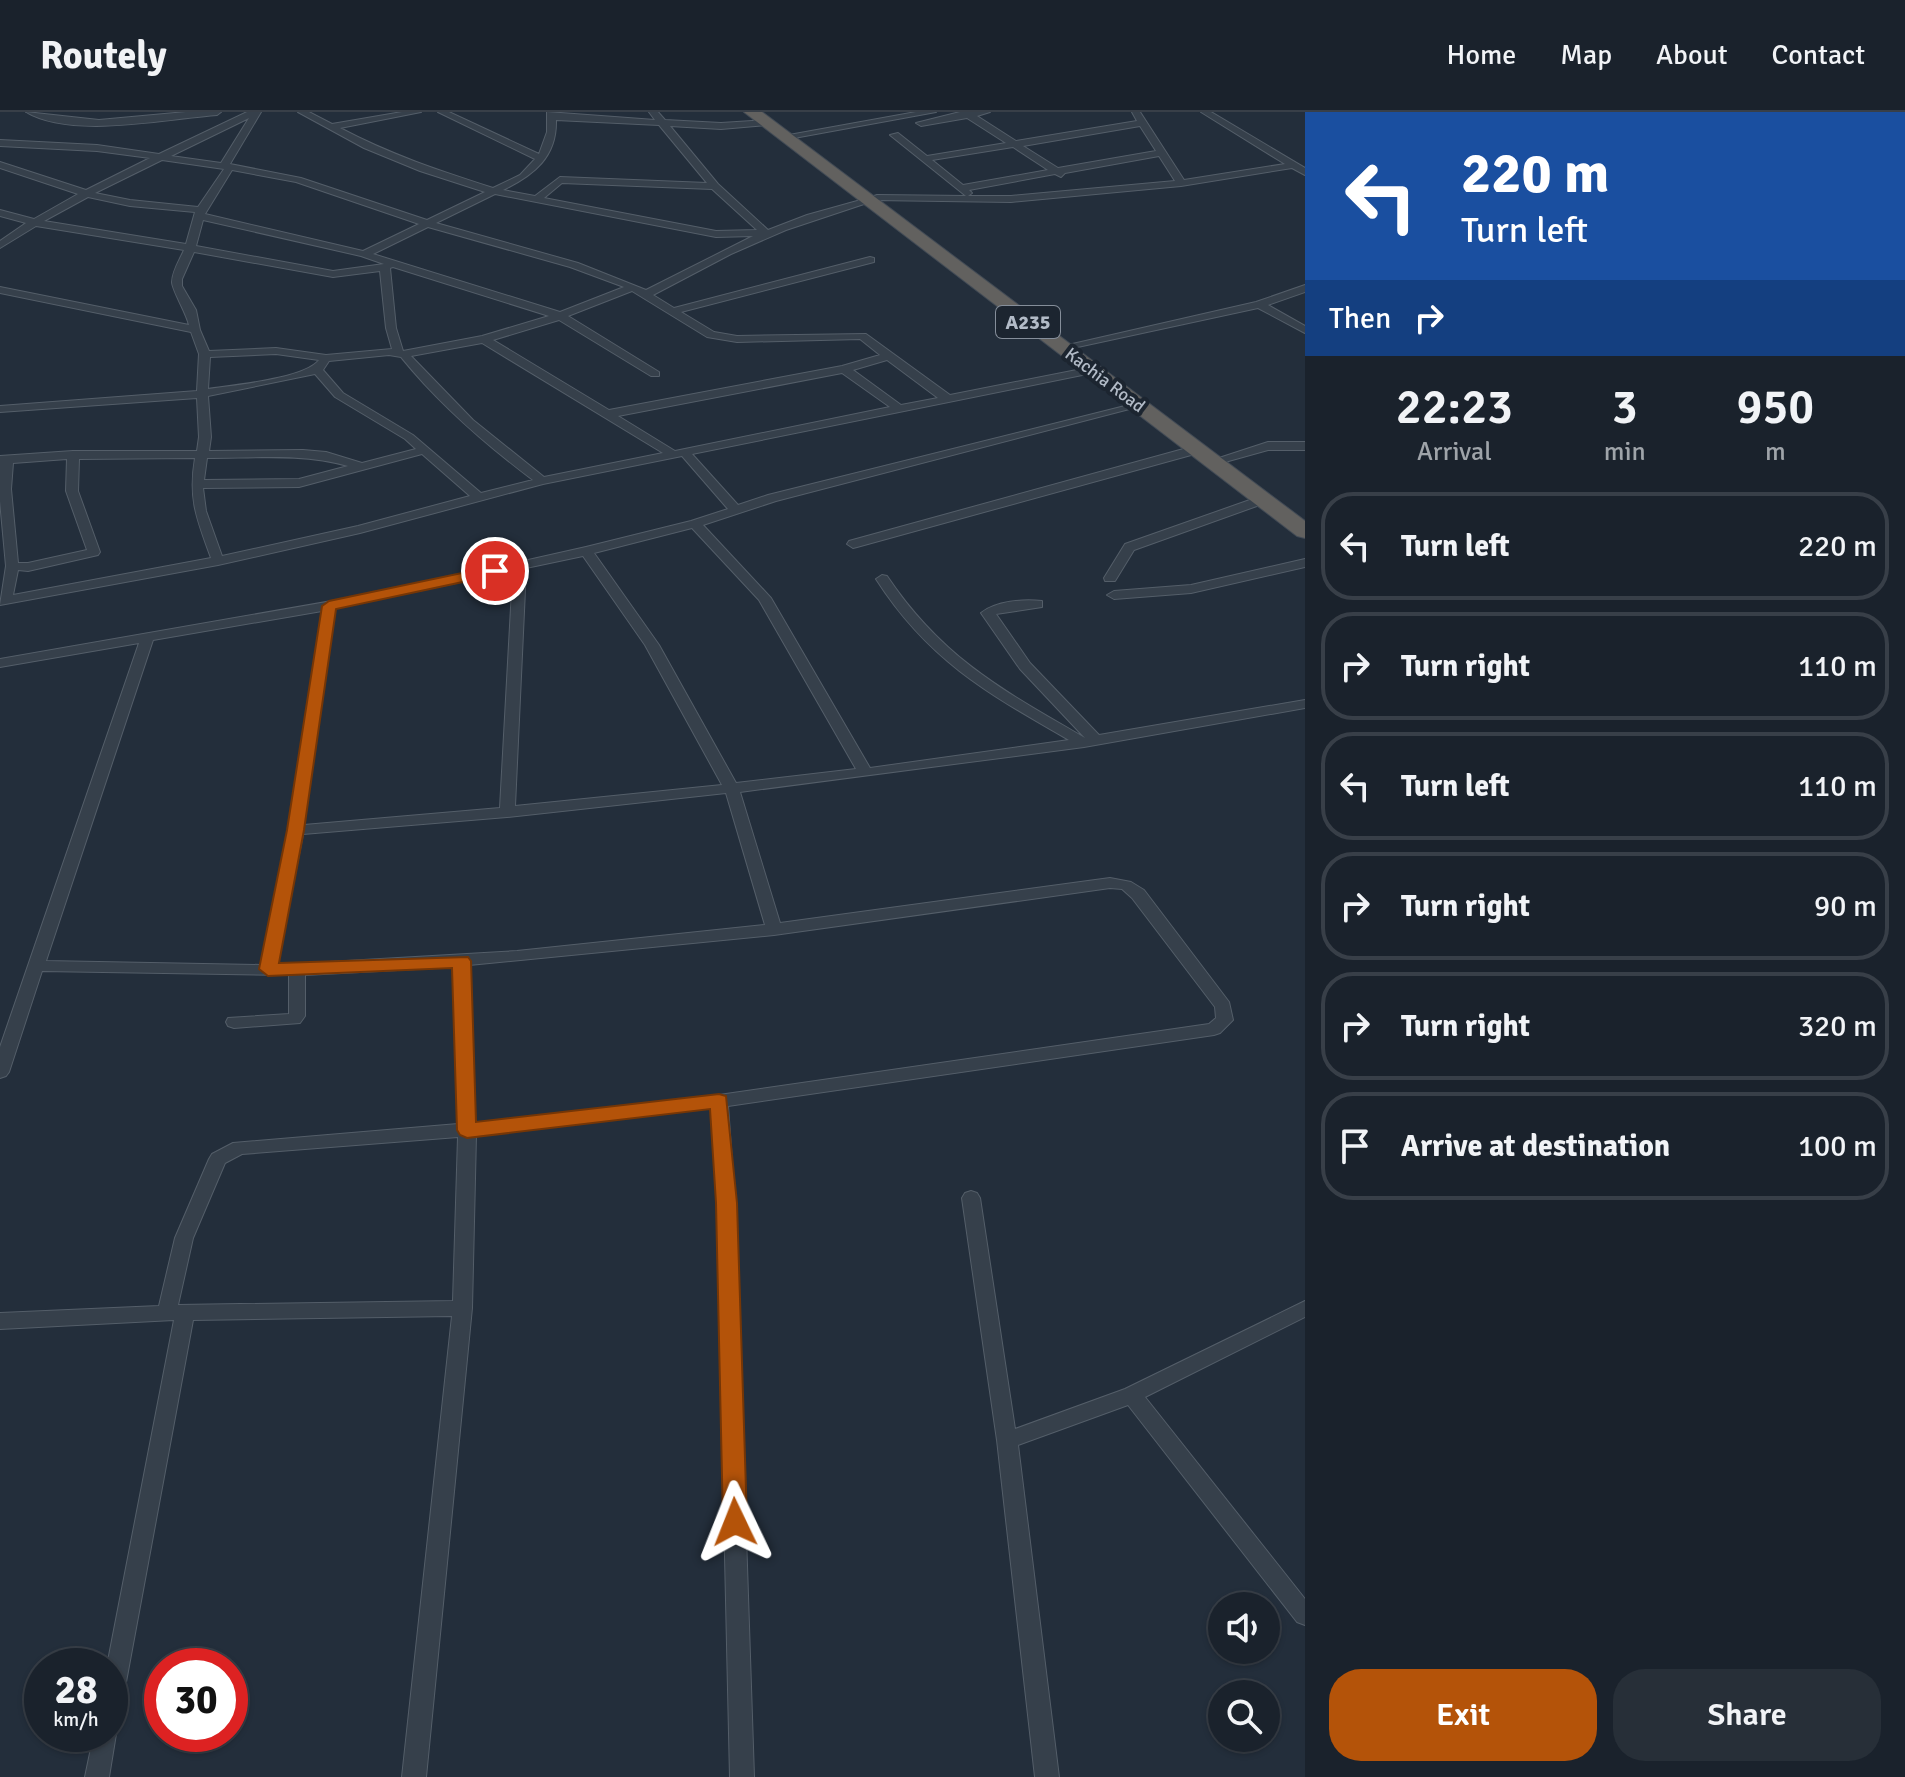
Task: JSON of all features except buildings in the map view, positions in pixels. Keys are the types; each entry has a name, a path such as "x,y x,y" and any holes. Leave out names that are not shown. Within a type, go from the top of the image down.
{"highway":[{"name":"Kachia Road","path":"761,115 794,135 880,205 1305,517"},
{"name":"Kachia Road","path":"761,115 1305,531"}],"street":[{"path":"30,112 65,120 101,121 217,112"},
{"path":"0,245 88,194 255,112"},
{"path":"218,561 200,511 197,484 205,422 202,394 205,354 191,310 177,286 177,279 201,213 255,112"},
{"path":"302,112 367,146 423,169 492,191 716,234 766,233"},
{"path":"332,127 417,112"},
{"path":"442,112 555,165 560,180"},
{"path":"653,112 715,186 766,233"},
{"path":"794,135 932,112"},
{"path":"920,123 986,112"},
{"path":"1136,112 1181,183"},
{"path":"1205,112 1305,172"},
{"path":"966,113 1085,191"},
{"path":"364,254 523,177 551,145 552,115 721,126 761,115"},
{"path":"924,159 1143,123"},
{"path":"895,135 975,199"},
{"path":"0,143 97,148 227,166 298,180 468,237 574,265 633,287 711,335 723,338 862,336 949,400"},
{"path":"961,188 1160,153"},
{"path":"0,165 88,194 201,213 364,254 388,266 560,316 655,374"},
{"path":"647,294 766,233 842,207 1011,199 1181,183 1294,165"},
{"path":"536,200 560,180 715,186"},
{"path":"0,213 36,223 333,274 388,266"},
{"path":"673,311 870,260"},
{"path":"388,266 391,328 401,353 463,420 542,481"},
{"path":"205,354 276,351 326,358 401,353 484,339 560,316 633,287"},
{"path":"1073,345 1259,305 1305,288"},
{"path":"0,290 195,330"},
{"path":"1259,305 1305,330"},
{"path":"484,339 680,454 735,509"},
{"path":"608,414 844,369 891,355"},
{"path":"0,409 202,394 266,384 317,370 326,358"},
{"path":"844,369 901,410"},
{"path":"317,370 339,395 425,450 479,498"},
{"path":"360,466 326,456 303,454 73,455 4,460 4,525 12,566 2,601 218,561 360,529 542,481 1092,370"},
{"path":"0,663 329,606 586,551 1137,404"},
{"path":"1225,458 1268,446 1305,446"},
{"path":"853,544 1198,449"},
{"path":"197,484 299,483 425,450"},
{"path":"12,566 28,567 94,552 72,491 73,455"},
{"path":"1110,578 1129,547 1264,499"},
{"path":"695,524 764,598 865,772"},
{"path":"586,551 652,645 732,789 774,930"},
{"path":"1114,595 1191,589 1305,563"},
{"path":"507,812 520,565"},
{"path":"882,579 896,605 926,639 965,672 1091,742"},
{"path":"1037,604 999,608 988,613 1025,666 1091,742"},
{"path":"268,969 296,830 329,606"},
{"path":"0,1072 147,639"},
{"path":"296,830 732,789 1091,742 1305,704"},
{"path":"35,966 297,969 461,961 774,930 1110,883 1126,885 1138,894 1223,1006 1225,1020 1214,1029 719,1101 467,1130 239,1148 227,1152 218,1159 184,1238 176,1314 120,1648"},
{"path":"414,1777 462,1308 467,1130 461,961"},
{"path":"234,1022 294,1019 297,1016 297,969"},
{"path":"719,1101 727,1219 742,1777"},
{"path":"971,1198 1007,1440 1047,1777"},
{"path":"0,1321 462,1308"},
{"path":"1007,1440 1132,1395 1305,1308"},
{"path":"1132,1395 1305,1615"},
{"path":"97,1777 102,1752"}],"route":[{"path":"495,571 329,606 296,830 268,969 461,961 467,1130 719,1101 726,1203 735,1522"}]}
